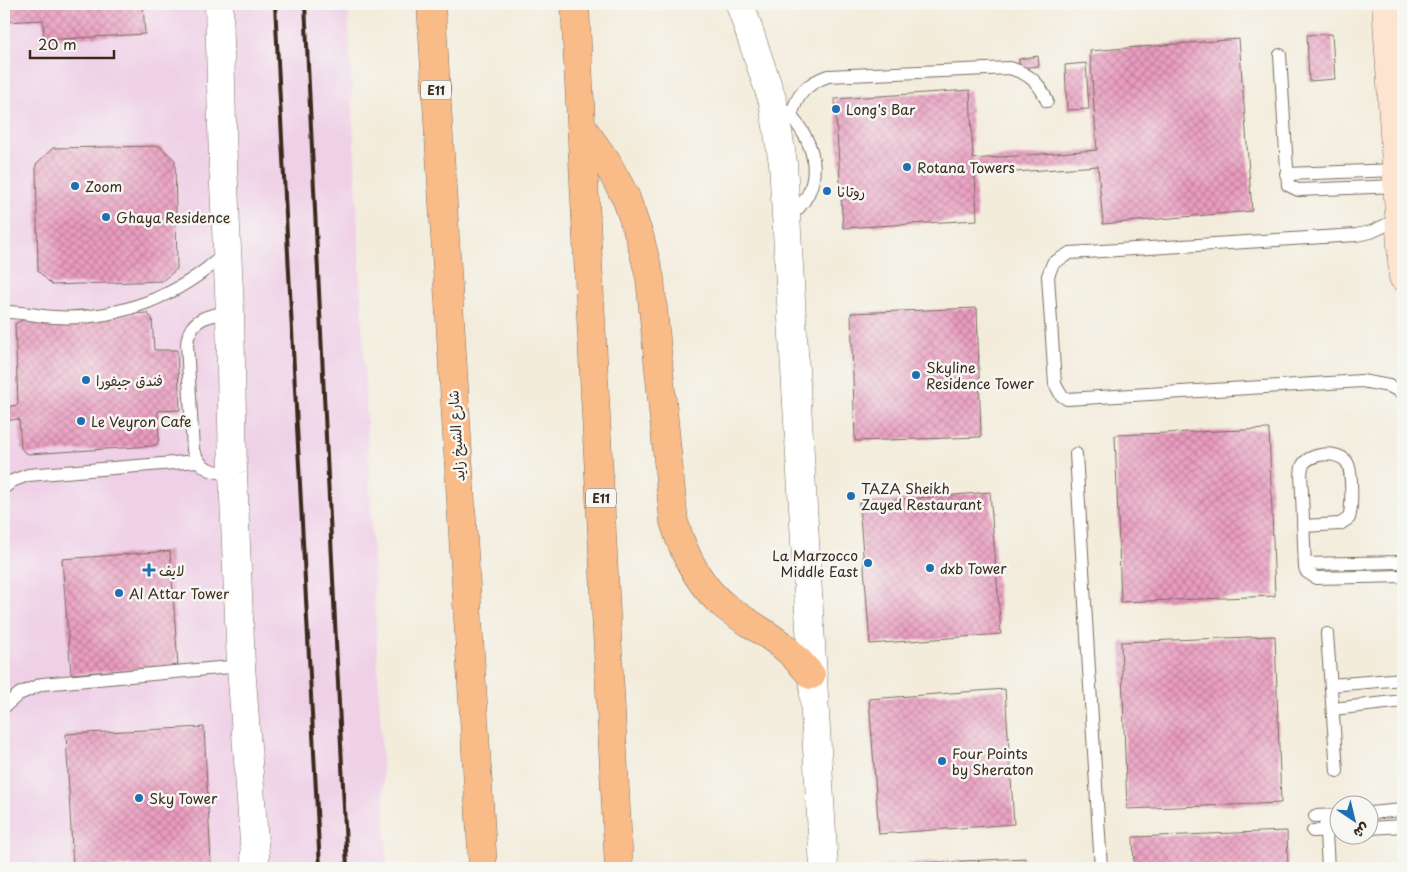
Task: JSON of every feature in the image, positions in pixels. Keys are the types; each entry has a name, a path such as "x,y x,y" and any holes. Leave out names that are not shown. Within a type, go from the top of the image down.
{"highway":[{"name":"شارع الشيخ زايد","path":"431,4 483,868"},
{"name":"E11","path":"575,4 619,868"},
{"path":"582,127 606,161 626,198 640,238 650,278 674,522 681,546 692,569 708,590 726,608 786,649 812,675"}],"main road":[{"path":"1386,4 1403,277"}],"street":[{"path":"220,4 233,473 241,666 256,868"},
{"path":"740,4 782,109 782,156 824,868"}],"lane":[{"path":"1280,55 1288,185 1298,190 1396,178"},
{"path":"782,109 794,105 807,86 828,76 1010,68 1025,74 1037,83 1047,101"},
{"path":"1399,219 1371,232 1356,235 1070,253 1053,263 1048,276 1055,384 1061,396 1066,399 1362,381 1388,386 1403,393"},
{"path":"4,312 55,317 109,312 136,306 162,297 188,283 227,251"},
{"path":"230,312 200,318 190,329 188,336 193,450 198,462 206,469 215,473 233,473"},
{"path":"1076,454 1101,868"},
{"path":"1304,526 1340,524 1349,518 1350,470 1346,460 1341,457 1315,455 1303,465 1304,526 1305,564 1307,572 1316,578 1403,576"},
{"path":"4,487 12,481 28,475 198,462"},
{"path":"4,481 4,487"},
{"path":"1305,564 1403,562"},
{"path":"1327,634 1337,771"},
{"path":"4,707 20,694 42,684 241,666"},
{"path":"1331,685 1403,678"},
{"path":"1333,709 1403,701"},
{"path":"1380,812 1403,810"},
{"path":"1328,868 1319,831 1320,816 1330,816"},
{"path":"1380,827 1403,826"},
{"path":"1319,831 1330,830"}],"shaded area":[{"path":"4,4 348,4 387,868 4,868"}],"building":[{"path":"4,4 143,4 145,34 44,40 43,20 4,22"},
{"path":"1332,34 1335,79 1309,81 1307,35"},
{"path":"1239,39 1252,211 1103,224 1098,166 975,175 977,220 843,228 835,99 970,90 973,159 1097,150 1090,51"},
{"path":"1038,56 1039,66 1019,68 1019,59"},
{"path":"1086,63 1089,109 1067,110 1065,65"},
{"name":"Ghaya Residence","path":"159,146 175,160 177,269 162,281 52,285 38,271 36,164 53,148"},
{"name":"Skyline Residence Tower","path":"977,308 981,437 855,441 851,313"},
{"name":"فندق جيفورا","path":"147,313 152,318 154,350 177,350 180,410 158,411 159,439 157,444 152,446 29,454 24,452 21,448 19,419 4,421 4,407 18,405 15,324 22,320"},
{"path":"1269,429 1275,596 1121,602 1115,435"},
{"name":"dxb Tower","path":"990,492 1001,634 870,644 859,503"},
{"name":"Al Attar Tower","path":"170,551 178,666 71,674 62,559"},
{"path":"1275,636 1281,803 1127,809 1121,642"},
{"name":"Four Points by Sheraton","path":"1005,689 1014,824 879,834 869,699"},
{"name":"Sky Tower","path":"204,727 211,863 73,868 66,734"},
{"path":"1287,831 1288,868 1134,868 1133,837"},
{"path":"1025,858 1026,868 882,868 882,865"}],"railway":[{"path":"275,4 320,868"},
{"path":"305,4 347,868"}],"place":[{"name":"Long's Bar","path":"836,109"},
{"name":"Rotana Towers","path":"907,167"},
{"name":"Zoom","path":"75,186"},
{"name":"روتانا","path":"827,191"},
{"name":"Ghaya Residence","path":"106,217"},
{"name":"Skyline Residence Tower","path":"916,375"},
{"name":"فندق جيفورا","path":"86,380"},
{"name":"Le Veyron Cafe","path":"81,421"},
{"name":"TAZA Sheikh Zayed Restaurant","path":"851,496"},
{"name":"La Marzocco Middle East","path":"868,563"},
{"name":"dxb Tower","path":"930,568"},
{"name":"لايف","path":"149,570"},
{"name":"Al Attar Tower","path":"119,593"},
{"name":"Four Points by Sheraton","path":"942,761"},
{"name":"Sky Tower","path":"139,798"}]}
